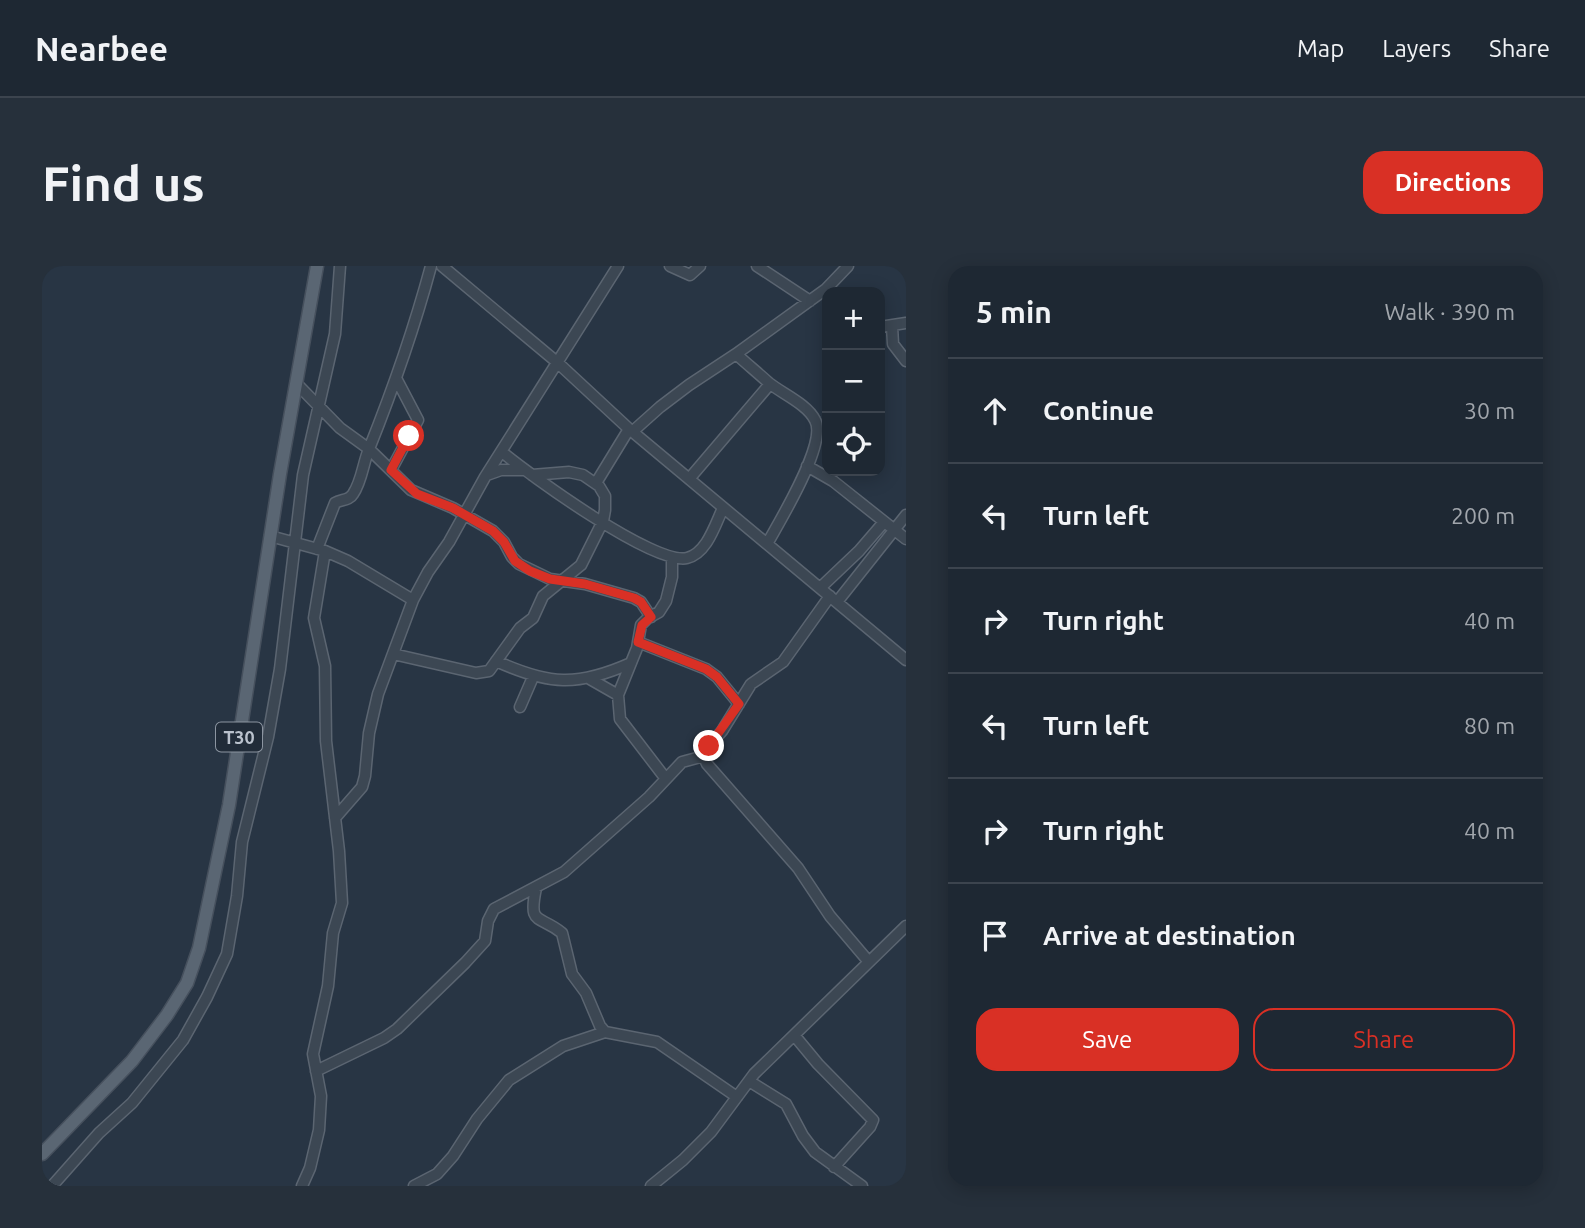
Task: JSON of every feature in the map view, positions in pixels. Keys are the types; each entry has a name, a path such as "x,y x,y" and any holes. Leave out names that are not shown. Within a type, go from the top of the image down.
{"main road":[{"name":"T30","path":"42,1154 132,1061 187,983 199,948 229,805 270,536 317,266"}],"street":[{"path":"52,1186 99,1133 132,1103 183,1040 227,954 237,896 242,842 258,783 275,696 303,475 335,334 340,266"},
{"path":"302,1186 310,1168 319,1130 321,1096 313,1054 328,986 333,933 342,903 326,741 326,666 314,618 321,550 335,503 349,499 354,493 397,380 417,320 430,266"},
{"path":"442,266 558,363 631,430 906,660"},
{"path":"335,818 362,787 373,714 382,680 413,600 485,477 618,266"},
{"path":"670,266 690,275 700,266"},
{"path":"757,266 822,302"},
{"path":"771,266 781,280"},
{"path":"597,483 631,430 689,385 813,299 848,266"},
{"path":"885,327 906,323"},
{"path":"892,326 893,344 906,361"},
{"path":"736,354 816,421 817,433 807,466 767,544"},
{"path":"391,470 418,420 397,380"},
{"path":"296,383 340,428 369,449 417,494 465,514 500,536 519,564 560,582 585,584 634,598 641,602 651,617"},
{"path":"689,479 770,384"},
{"path":"502,452 528,473 603,521 654,552 672,558 684,559 699,553 723,508"},
{"path":"807,466 833,481 906,539"},
{"path":"393,654 476,673 489,671 520,628 533,618 543,596 581,565 603,521 605,496 597,483 569,472 528,473 501,470 485,477"},
{"path":"316,1071 397,1029 485,941 488,922 494,909 564,872 649,797 686,759 704,756 756,678 783,662 906,515"},
{"path":"820,588 884,523"},
{"path":"270,536 321,550 348,561 413,600"},
{"path":"666,779 620,719 618,695 642,625 659,612 666,601 672,577 672,558"},
{"path":"638,642 706,669 717,677 739,704"},
{"path":"496,660 533,677 590,679 631,663"},
{"path":"520,707 533,677"},
{"path":"590,679 618,695"},
{"path":"704,756 707,764 798,868 831,916 869,962"},
{"path":"536,888 534,915 562,933 572,974 582,985 605,1032"},
{"path":"651,1186 702,1141 749,1081 906,926"},
{"path":"414,1186 431,1178 445,1166 477,1119 509,1080 563,1046 605,1032 657,1042 737,1097"},
{"path":"794,1035 873,1119 870,1127 834,1167"},
{"path":"749,1081 786,1104 815,1152 862,1186"}],"route":[{"path":"409,436 391,470 411,490 453,508 493,531 500,536 515,561 530,571 560,582 585,584 639,600 651,617 642,625 638,642 698,665 717,677 739,704 709,746"}]}
